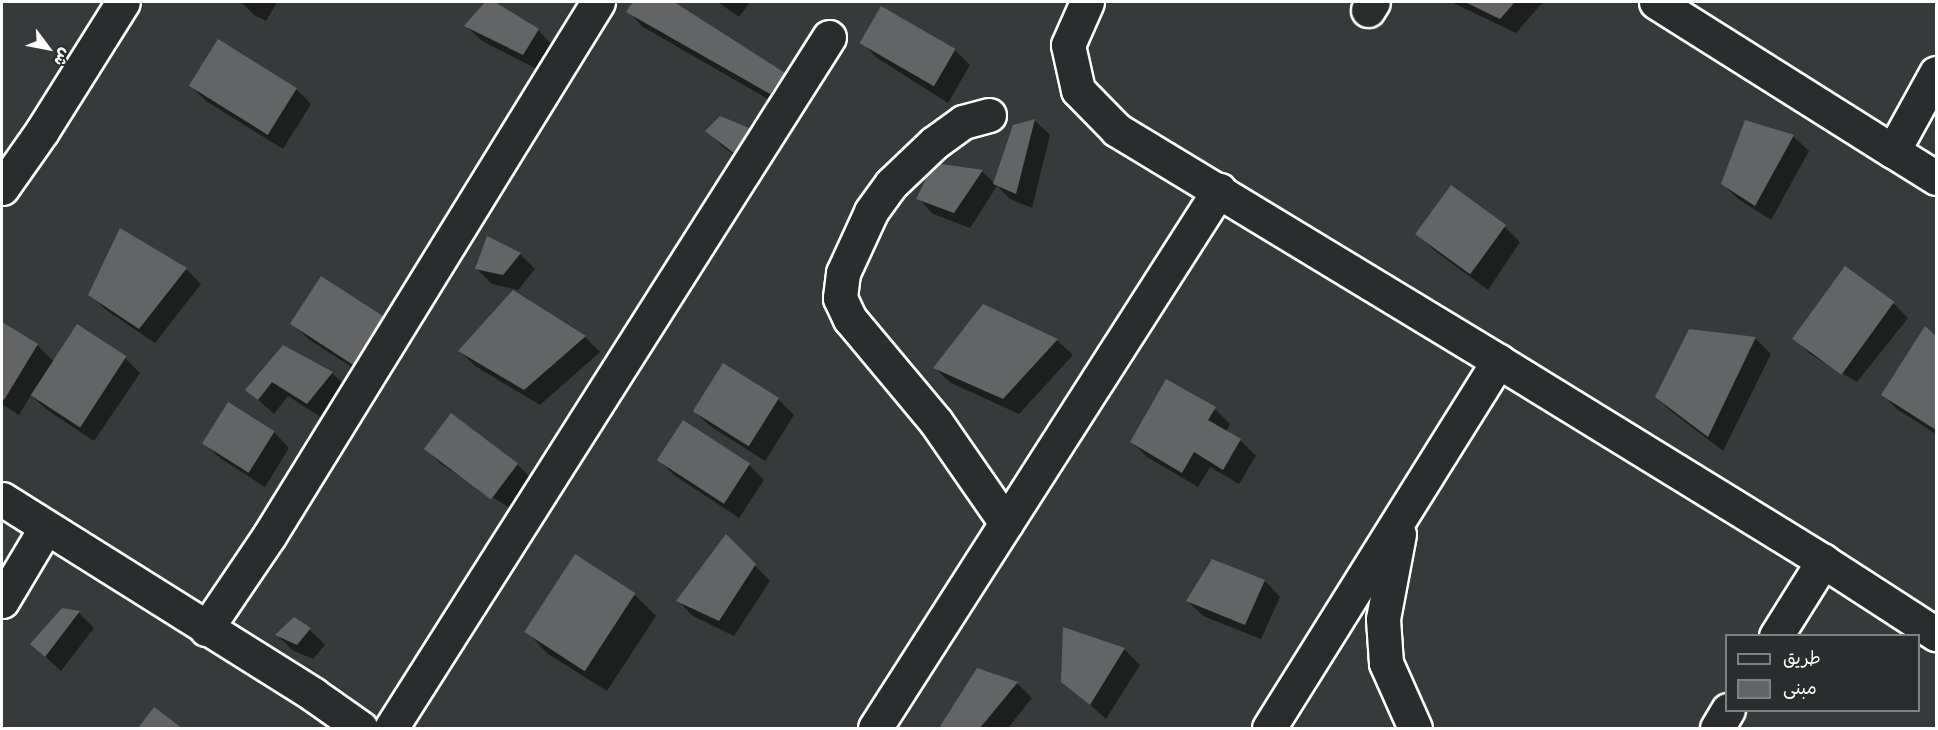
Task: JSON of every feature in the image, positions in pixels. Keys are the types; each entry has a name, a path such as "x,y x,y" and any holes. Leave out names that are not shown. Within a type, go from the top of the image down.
{"street":[{"path":"2,188 42,131 123,2"},
{"path":"206,629 269,536 598,2"},
{"path":"1087,2 1068,45 1078,90 1117,130 1498,360 1823,561 1936,634"},
{"path":"1672,6 1936,178"},
{"path":"391,729 829,37"},
{"path":"1893,151 1936,73"},
{"path":"989,115 963,122 934,143 891,184 871,212 843,273 840,298 850,319 936,422 1006,523"},
{"path":"875,729 1219,190"},
{"path":"1269,729 1498,360"},
{"path":"2,499 45,529 314,695 361,729"},
{"path":"1402,514 1383,619 1386,663 1415,729"},
{"path":"2,601 45,529"},
{"path":"1777,634 1823,561"},
{"path":"1717,729 1727,712"}],"building":[{"path":"485,2 495,2 539,29 523,55 464,26"},
{"path":"633,2 674,2 785,73 770,94 626,12"},
{"path":"1465,2 1515,2 1500,19"},
{"path":"881,6 955,49 934,86 860,43"},
{"path":"218,39 297,88 268,135 189,86"},
{"path":"720,116 754,130 735,154 705,131"},
{"path":"1035,119 1016,194 993,184 1013,125"},
{"path":"1745,120 1794,135 1755,206 1721,184"},
{"path":"934,163 983,170 954,213 916,199"},
{"path":"1451,185 1506,225 1470,274 1415,234"},
{"path":"120,228 187,268 139,329 88,295"},
{"path":"487,236 521,253 503,275 475,269"},
{"path":"1845,266 1894,302 1841,375 1792,339"},
{"path":"321,276 393,323 362,371 290,324"},
{"path":"513,290 586,336 524,390 458,351"},
{"path":"983,304 1058,339 1003,399 933,368"},
{"path":"2,322 38,344 4,400 2,399"},
{"path":"77,324 126,356 80,427 31,395"},
{"path":"1925,326 1936,336 1936,430 1881,395"},
{"path":"1689,329 1756,337 1708,437 1655,397"},
{"path":"283,345 333,372 307,404 272,382 258,400 245,390"},
{"path":"723,363 779,398 749,446 693,411"},
{"path":"1166,379 1216,407 1208,420 1241,439 1223,470 1194,452 1182,473 1130,442"},
{"path":"228,402 275,431 249,473 202,444"},
{"path":"451,413 518,464 491,499 424,449"},
{"path":"683,420 750,464 724,504 657,460"},
{"path":"726,534 756,564 719,621 676,601"},
{"path":"575,554 635,593 585,671 524,632"},
{"path":"1212,559 1265,580 1245,625 1186,601"},
{"path":"62,608 80,611 45,657 30,644"},
{"path":"294,617 311,628 297,645 275,635"},
{"path":"1063,627 1125,648 1090,705 1061,682"},
{"path":"977,668 1018,682 980,728 939,728"},
{"path":"154,707 182,728 138,728"}]}
